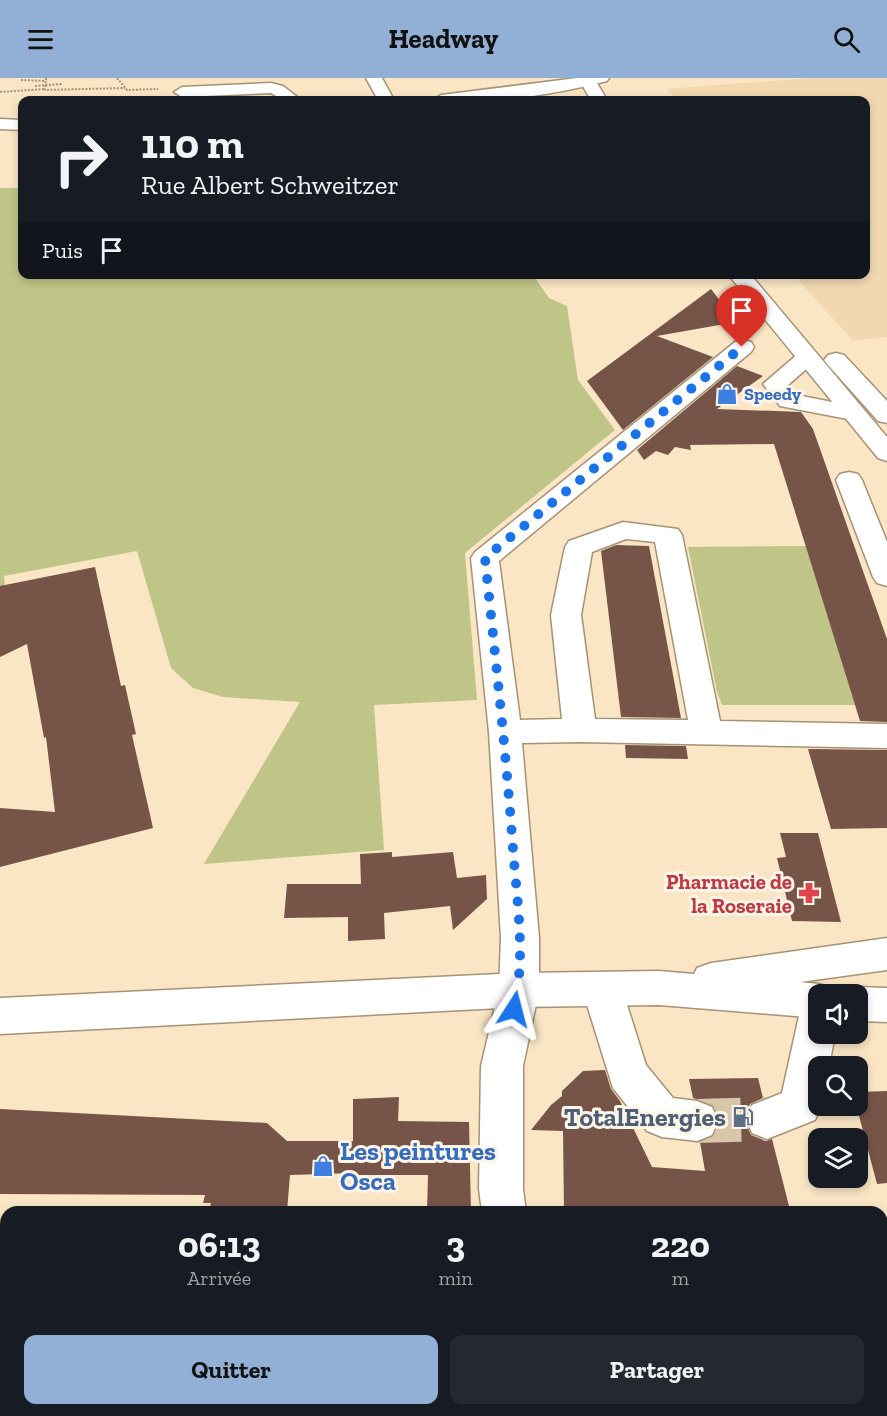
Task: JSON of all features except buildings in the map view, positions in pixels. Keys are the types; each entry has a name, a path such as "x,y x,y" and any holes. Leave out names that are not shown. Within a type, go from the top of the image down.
{"main road":[{"path":"374,78 384,96"},
{"path":"473,96 599,80 599,96"},
{"path":"182,92 271,88 287,96"},
{"path":"0,124 18,125"},
{"path":"742,279 887,453"},
{"path":"765,279 884,413"},
{"path":"503,1206 501,1189 502,1066 519,990 520,938 505,732 485,558 742,347"},
{"path":"807,358 775,384 789,400 853,413"},
{"path":"849,480 887,577"},
{"path":"580,730 566,615 579,547 623,530 668,535 706,732"},
{"path":"505,732 580,730 887,736"},
{"path":"659,988 887,954"},
{"path":"0,1016 221,1003 519,990 659,988 808,1000"},
{"path":"602,989 628,1075 662,1117 697,1121"},
{"path":"868,1004 887,1005"},
{"path":"768,1119 800,1106 813,1044"}],"path":[{"path":"21,80 46,79 45,89"},
{"path":"33,90 38,81"},
{"path":"112,84 121,83"},
{"path":"35,86 62,84"},
{"path":"20,96 33,90 45,89 125,88"},
{"path":"2,104 18,97"}],"shaded area":[{"path":"811,78 887,78 887,337 853,341 798,279 870,279 870,96 672,96 666,89"}],"green space":[{"path":"0,188 18,188 18,279 536,279 549,298 567,306 578,380 615,430 465,553 477,700 374,705 384,850 204,864 300,702 223,697 193,688 171,668 137,551 4,576 6,598 0,600"},
{"path":"806,546 855,705 722,705 717,692 688,547"}],"tunnel":[{"path":"697,1121 767,1119"}],"place":[{"name":"Speedy","path":"727,394"},
{"name":"Pharmacie de la Roseraie","path":"809,893"},
{"name":"TotalEnergies","path":"743,1117"},
{"name":"Les peintures Osca","path":"323,1166"}],"route":[{"path":"514,1009 519,990 520,938 505,732 485,558 742,347"}]}
